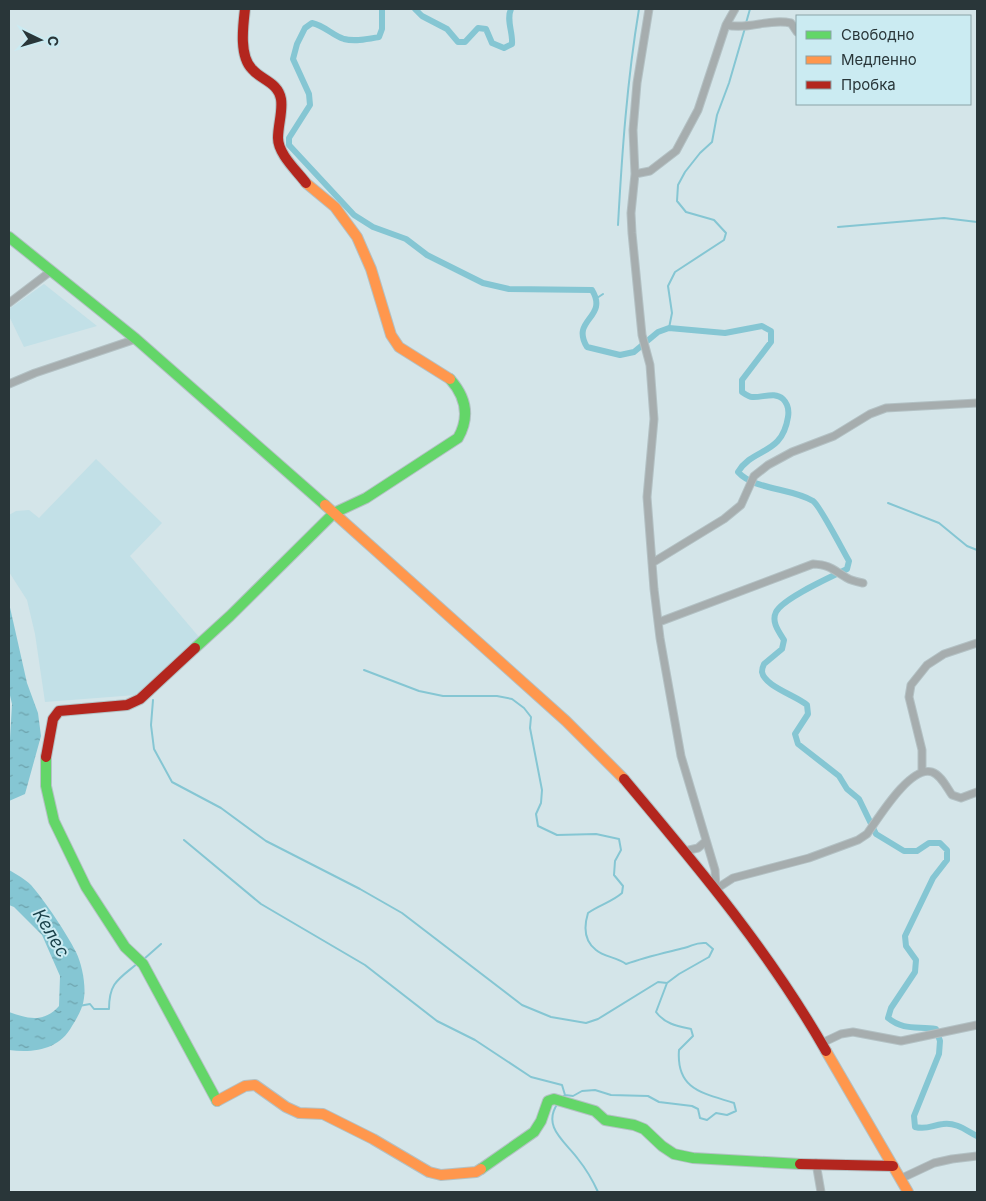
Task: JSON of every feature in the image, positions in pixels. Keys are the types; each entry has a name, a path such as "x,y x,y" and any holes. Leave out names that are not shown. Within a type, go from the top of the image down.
{"main road":[{"path":"244,9 242,39 246,57 251,69 267,79 277,89 281,99 278,140 281,150 308,185 335,207 357,236 371,269 391,335 399,347 451,380 460,393 466,412 464,427 458,438 366,498 334,513 230,616 140,700 127,705 59,711 53,719 46,763 46,786 54,821 86,887 125,947 143,964 217,1101 245,1086 255,1085 286,1107 299,1113 323,1114 373,1139 429,1172 441,1175 476,1172 500,1157 534,1132 541,1121 548,1100 554,1099 595,1111 605,1120 634,1125 644,1129 662,1146 674,1154 694,1158 780,1164 816,1162 893,1166"},
{"path":"9,237 136,339 334,513 566,720 624,779 716,889 782,979 822,1043 908,1192"}],"street":[{"path":"649,9 636,82 633,130 636,174 631,213 642,335 650,365 654,419 647,497 652,563 658,622 681,756 715,870 716,889 733,878 809,858 858,840 867,834 907,781 922,772 932,772 940,777 952,795 961,798 977,792"},
{"path":"636,174 650,171 676,151 698,110 726,25 735,9"},
{"path":"726,25 738,28 783,21 792,23 796,30"},
{"path":"9,302 51,272"},
{"path":"9,384 35,373 136,339"},
{"path":"652,563 724,519 741,505 754,476 768,465 792,452 834,436 870,414 886,408 977,403"},
{"path":"658,622 813,564 825,564 848,579 863,583"},
{"path":"922,772 922,750 909,697 911,685 927,664 944,654 977,643"},
{"path":"685,851 698,848 706,841"},
{"path":"822,1043 840,1034 852,1032 901,1041 977,1025"},
{"path":"900,1179 934,1163 977,1156"},
{"path":"816,1162 821,1192"}],"shaded area":[{"path":"44,284 97,326 24,347 9,316 9,309"},
{"path":"96,459 162,523 130,556 199,637 136,695 45,702 35,634 27,600 9,572 9,515 16,511 29,510 39,518"}],"water":[{"path":"9,603 27,683 38,713 41,736 25,794 9,801 12,704 9,691"},
{"name":"Келес","path":"9,870 31,885 49,908 76,952 83,975 83,1002 80,1013 74,1023 67,1034 53,1045 36,1050 9,1050 9,1012 29,1018 48,1015 59,1006 60,976 42,935 14,907 9,905"}],"waterway":[{"path":"382,9 382,29 379,37 348,40 312,23 305,28 297,44 293,59 309,94 310,105 289,138 289,145 354,215 373,227 406,239 427,255 483,283 509,289 592,290 596,299 596,307 583,330 583,338 587,347 620,355 634,352 658,332 669,328 725,333 762,326 771,331 771,342 742,380 742,392 751,397 776,395 785,401 788,410 785,430 780,439 766,450 751,458 738,472 745,478 763,486 795,494 813,501 849,561 847,569 797,594 780,606 774,619 784,640 782,649 764,664 762,672 768,682 807,705 808,714 795,734 798,744 839,776 847,789 859,799 876,834 904,851 917,851 929,843 940,843 947,850 947,860 933,878 905,936 906,946 916,960 915,972 891,1008 888,1018 900,1025 936,1029 940,1041 939,1054 914,1116 915,1127 923,1128 952,1124 977,1136"},
{"path":"415,9 422,16 447,29 458,42 465,42 478,28 486,29 492,43 504,48 512,44 509,17 511,9"},
{"path":"618,225 631,63 639,9"},
{"path":"746,23 750,9"},
{"path":"669,328 672,313 668,286 675,272 724,240 726,233 714,220 686,212 677,201 678,185 685,172 700,153 712,142 717,115 729,83 745,28"},
{"path":"838,227 944,218 977,222"},
{"path":"597,298 603,294"},
{"path":"888,503 939,523 967,546 977,550"},
{"path":"364,670 419,691 443,696 497,696 512,699 524,708 531,717 530,728 542,790 541,803 536,814 538,826 557,835 596,834 619,839 621,850 615,861 614,875 623,886 622,893 588,913 586,933 589,942 596,950 626,964 699,943 706,943 713,949 709,957 667,983 656,1012 667,1022 691,1029 693,1036 679,1050 679,1063 682,1074 687,1082 702,1092 734,1103 736,1111 727,1115 716,1113 707,1120 700,1118 698,1109 692,1106 659,1102 648,1096 611,1095 595,1090 582,1091 573,1096 565,1095 563,1097"},
{"path":"153,700 151,725 154,749 172,782 221,808 266,841 360,889 402,913 522,1005 551,1017 586,1023 598,1019 658,982 667,983"},
{"path":"184,840 261,904 365,965 437,1021 475,1040 531,1077 562,1085 565,1095"},
{"path":"144,959 161,944"},
{"path":"79,1006 90,1004 94,1009 109,1009 109,1000 116,982 138,963"},
{"path":"558,1103 553,1112 552,1119 557,1134 584,1167 598,1192"}],"traffic: fast":[{"path":"9,237 136,339 325,505"},
{"path":"195,648 334,513 366,498 458,438 464,422 464,407 460,393 450,379"},
{"path":"46,757 46,786 54,821 86,887 125,947 143,964 217,1101"},
{"path":"481,1169 534,1132 541,1121 548,1101 554,1099 595,1111 605,1120 634,1125 644,1129 662,1146 674,1154 693,1158 800,1164"}],"traffic: slow":[{"path":"306,183 335,207 357,237 371,269 391,335 399,347 450,379"},
{"path":"325,505 566,721 624,779"},
{"path":"826,1051 908,1192"},
{"path":"217,1101 245,1086 255,1085 286,1107 299,1113 323,1114 373,1139 429,1172 441,1175 476,1172 481,1169"}],"traffic: jam":[{"path":"245,9 243,24 245,57 252,69 273,85 279,93 281,99 279,144 284,156 306,183"},
{"path":"46,757 53,719 59,711 127,705 140,699 195,648"},
{"path":"624,779 705,877 757,944 804,1014 826,1051"},
{"path":"800,1164 893,1166"}]}
